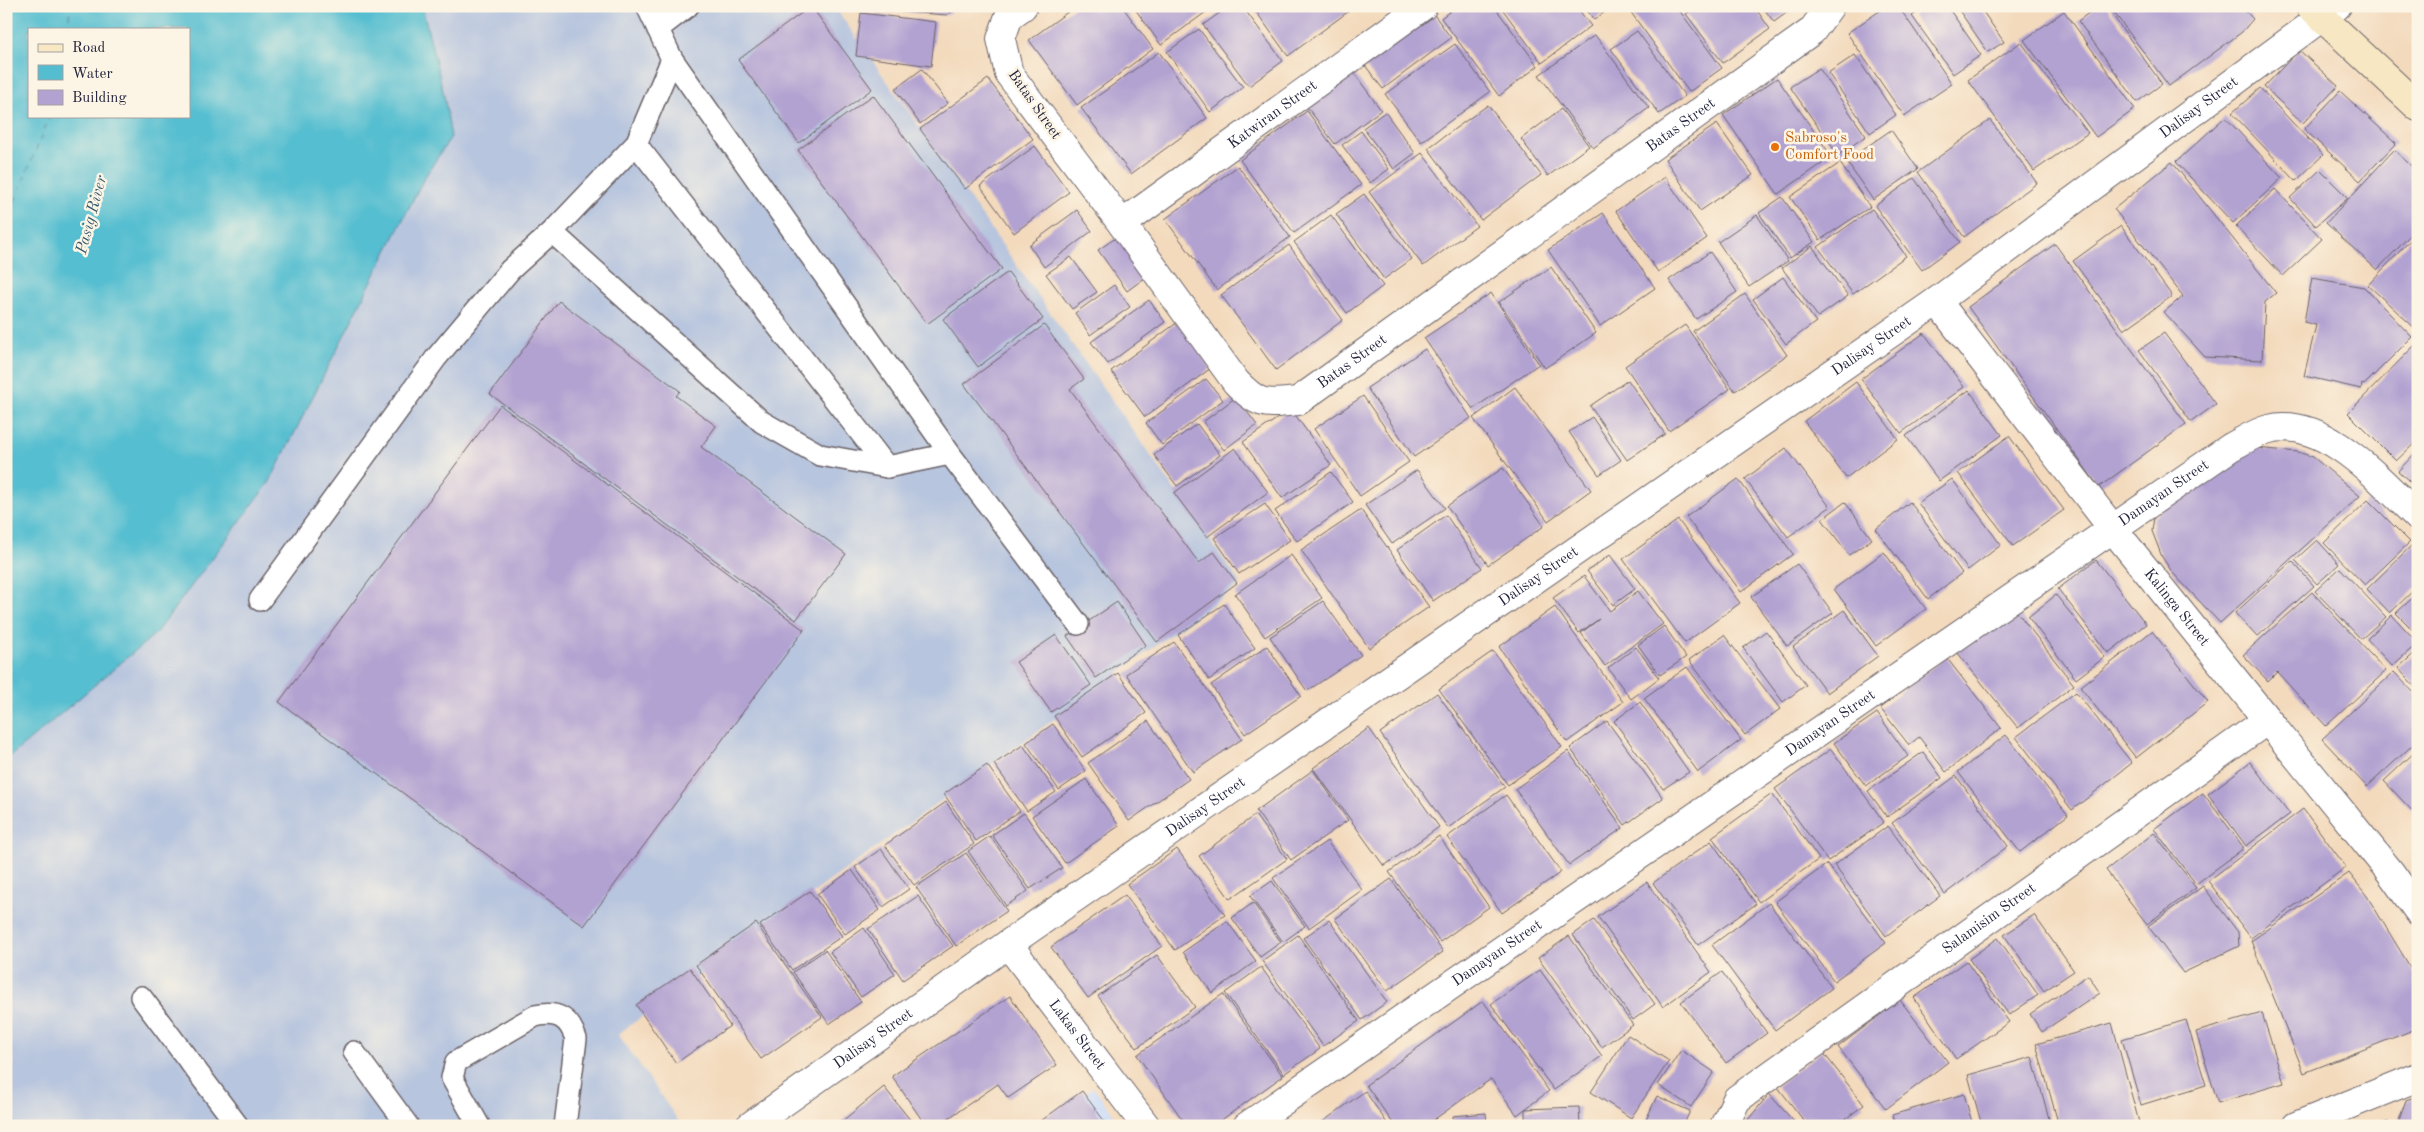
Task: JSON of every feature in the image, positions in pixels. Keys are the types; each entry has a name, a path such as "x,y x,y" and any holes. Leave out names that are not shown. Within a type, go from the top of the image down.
{"main road":[{"path":"2323,10 2418,107"}],"street":[{"name":"Batas Street","path":"1023,6 1009,16 1001,40 1009,74 1122,224 1236,382 1250,397 1265,404 1298,401 1812,31 1830,6"},
{"name":"Katwiran Street","path":"1122,224 1423,6"},
{"name":"Dalisay Street","path":"750,1126 1008,944 1937,301 2323,10"},
{"name":"Kalinga Street","path":"1937,301 2113,529 2266,721 2391,873 2418,911"},
{"name":"Damayan Street","path":"1247,1126 2231,447 2269,428 2294,428 2318,434 2342,448 2418,517"},
{"name":"Salamisim Street","path":"1724,1126 1738,1099 2266,721"},
{"name":"Lakas Street","path":"1008,944 1146,1126"},
{"path":"2296,1126 2418,1077"}],"lane":[{"path":"647,6 672,59 950,454 1078,624"},
{"path":"658,28 688,6"},
{"path":"260,600 436,358 510,270 552,232 636,144 672,59"},
{"path":"636,144 887,467"},
{"path":"552,232 762,422 820,455 887,467 950,454"},
{"path":"141,997 238,1126"},
{"path":"480,1126 452,1078 456,1062 535,1016 550,1013 562,1018 572,1026 576,1039 565,1126"},
{"path":"354,1052 408,1126"}],"shaded area":[{"path":"422,6 834,6 1241,584 618,1034 680,1123 678,1126 6,1126 6,760 155,634 269,483 424,178 451,137 444,95"},
{"path":"1093,1087 1122,1126 1039,1126"}],"water":[{"name":"Pasig River","path":"6,6 422,6 444,95 451,137 424,178 269,483 155,634 6,760"}],"building":[{"path":"811,6 872,89 799,143 738,60"},
{"path":"859,6 959,6 947,15 862,9"},
{"path":"1076,6 1122,6 1153,49 1077,105 1029,40"},
{"path":"1133,6 1214,6 1161,45"},
{"path":"1229,6 1242,6 1283,61 1249,86 1203,25"},
{"path":"1252,6 1345,6 1349,11 1288,56"},
{"path":"1457,6 1494,6 1538,66 1499,96 1441,18"},
{"path":"1500,6 1576,6 1591,26 1542,63"},
{"path":"1584,6 1613,6 1594,20"},
{"path":"1628,6 1676,6 1722,68 1689,92"},
{"path":"1697,6 1754,6 1770,29 1723,63 1686,14"},
{"path":"1762,6 1796,6 1774,22"},
{"path":"1887,6 1898,6 1952,84 1904,116 1847,33"},
{"path":"1925,6 1947,6 1981,55 1953,74 1912,16"},
{"path":"1963,6 1979,6 2004,42 1988,52 1958,9"},
{"path":"2098,6 2106,6 2162,84 2137,102 2078,21"},
{"path":"2109,6 2241,6 2253,19 2242,32 2169,86"},
{"path":"1430,9 1451,38 1383,89 1361,60"},
{"path":"2064,11 2135,109 2096,137 2024,40"},
{"path":"861,13 936,22 931,66 856,56"},
{"path":"1199,29 1243,87 1210,112 1167,52"},
{"path":"1637,31 1685,96 1659,114 1611,49"},
{"path":"1595,35 1649,108 1593,148 1539,75"},
{"path":"2021,42 2088,133 2034,171 1968,80"},
{"path":"1455,44 1490,92 1421,142 1385,94"},
{"path":"2299,50 2338,86 2303,123 2264,87"},
{"path":"1159,52 1207,118 1131,174 1081,108"},
{"path":"1855,55 1896,115 1870,133 1828,73"},
{"path":"1819,68 1866,136 1838,155 1790,87"},
{"path":"922,69 948,103 920,124 895,89"},
{"path":"1354,73 1381,110 1335,144 1307,107"},
{"path":"1777,78 1832,157 1778,194 1723,115"},
{"path":"988,79 1033,139 965,189 920,129"},
{"path":"2260,88 2323,155 2296,181 2232,113"},
{"path":"2340,91 2396,143 2360,181 2304,129"},
{"path":"873,95 1002,269 927,324 798,150"},
{"path":"1488,105 1541,175 1481,220 1428,148"},
{"path":"1561,109 1589,146 1548,176 1521,139"},
{"path":"1307,111 1361,185 1294,233 1240,160"},
{"path":"1385,112 1415,153 1394,169 1363,128"},
{"path":"2225,117 2282,178 2233,223 2176,162"},
{"path":"1990,120 2037,183 1964,237 1918,172"},
{"path":"1717,124 1753,175 1700,211 1665,159"},
{"path":"1891,130 1918,169 1873,200 1846,161"},
{"path":"1361,131 1389,169 1370,183 1342,145"},
{"path":"1035,146 1069,192 1014,233 980,186"},
{"path":"2394,150 2418,172 2418,227 2377,270 2326,223"},
{"path":"1422,153 1477,226 1423,266 1369,192"},
{"path":"2172,162 2276,293 2265,302 2262,360 2205,357 2164,312 2183,296 2114,209"},
{"path":"1840,163 1870,207 1820,240 1790,197"},
{"path":"1238,166 1290,237 1217,290 1165,219"},
{"path":"2320,170 2348,198 2316,226 2290,198"},
{"path":"1665,177 1707,238 1658,272 1616,211"},
{"path":"1914,178 1960,242 1922,270 1875,206"},
{"path":"2275,189 2322,239 2283,276 2236,226"},
{"path":"1364,194 1412,259 1384,279 1336,214"},
{"path":"1782,197 1814,242 1790,258 1759,213"},
{"path":"1872,209 1906,256 1853,294 1818,247"},
{"path":"1077,210 1092,231 1044,267 1029,245"},
{"path":"1603,213 1655,288 1600,326 1548,250"},
{"path":"1331,215 1383,286 1347,313 1294,242"},
{"path":"1757,215 1788,261 1749,287 1718,242"},
{"path":"2121,226 2172,296 2124,330 2073,261"},
{"path":"2418,232 2418,331 2368,285"},
{"path":"1117,237 1146,277 1127,291 1098,250"},
{"path":"2055,244 2186,424 2099,487 1968,307"},
{"path":"1289,245 1343,320 1276,370 1221,295"},
{"path":"1812,246 1848,296 1818,317 1782,268"},
{"path":"1710,252 1737,292 1696,319 1669,280"},
{"path":"1071,257 1097,292 1072,309 1046,274"},
{"path":"1551,267 1596,333 1545,368 1499,302"},
{"path":"1008,272 1043,319 978,367 943,319"},
{"path":"1783,277 1816,322 1786,344 1753,299"},
{"path":"2312,278 2364,287 2412,337 2364,385 2362,384 2361,389 2304,376 2316,325 2304,322"},
{"path":"1114,285 1130,307 1090,335 1075,313"},
{"path":"1491,293 1539,364 1473,409 1424,338"},
{"path":"1745,294 1787,355 1735,391 1693,331"},
{"path":"1149,300 1165,322 1108,364 1091,342"},
{"path":"559,301 680,391 676,396 716,426 701,447 846,554 796,620 490,394"},
{"path":"1178,322 1211,368 1145,417 1111,371"},
{"path":"1044,325 1084,379 1070,389 1199,563 1214,552 1237,583 1157,642 964,384"},
{"path":"1685,325 1730,389 1669,431 1625,366"},
{"path":"1924,333 1964,387 1901,433 1861,379"},
{"path":"2164,333 2216,404 2191,422 2139,350"},
{"path":"2416,344 2418,440 2396,461 2348,413"},
{"path":"1425,349 1471,418 1414,457 1367,388"},
{"path":"1206,379 1223,400 1162,445 1146,423"},
{"path":"1628,380 1665,434 1627,460 1590,406"},
{"path":"1856,382 1898,439 1846,478 1804,421"},
{"path":"1515,387 1591,490 1548,521 1473,418"},
{"path":"1969,390 2002,435 1939,481 1906,436"},
{"path":"1363,396 1409,462 1360,496 1314,429"},
{"path":"1236,397 1257,425 1224,450 1203,422"},
{"path":"500,405 804,630 584,926 279,702"},
{"path":"1291,409 1331,465 1282,498 1243,442"},
{"path":"1592,417 1621,460 1599,475 1569,432"},
{"path":"1197,424 1220,455 1177,486 1154,455"},
{"path":"2009,436 2064,510 2013,546 1958,473"},
{"path":"1235,448 1268,492 1207,537 1174,493"},
{"path":"1786,448 1830,507 1788,537 1745,479"},
{"path":"2256,448 2298,452 2313,457 2360,496 2220,623 2172,572 2162,557 2152,531 2154,517 2174,499 2222,466"},
{"path":"2418,450 2418,489 2398,471"},
{"path":"1503,468 1544,526 1488,565 1447,506"},
{"path":"1417,470 1445,508 1392,544 1365,505"},
{"path":"1331,472 1353,502 1297,541 1275,511"},
{"path":"1738,479 1793,554 1741,592 1686,517"},
{"path":"1952,479 2001,545 1968,570 1918,503"},
{"path":"2368,500 2410,542 2365,585 2324,543"},
{"path":"1845,502 1872,539 1849,555 1822,519"},
{"path":"1910,502 1962,573 1928,599 1876,529"},
{"path":"1265,504 1290,540 1239,574 1214,538"},
{"path":"1361,510 1429,607 1369,648 1301,550"},
{"path":"1446,515 1482,568 1433,601 1397,550"},
{"path":"1678,520 1740,603 1685,643 1623,559"},
{"path":"2317,540 2339,564 2317,584 2295,560"},
{"path":"2413,544 2418,548 2418,586 2390,613 2367,589"},
{"path":"1884,552 1926,609 1876,646 1834,589"},
{"path":"1291,555 1322,598 1265,637 1235,594"},
{"path":"1610,555 1635,589 1613,605 1587,571"},
{"path":"2096,560 2146,624 2108,653 2058,589"},
{"path":"2292,561 2314,586 2257,637 2235,613"},
{"path":"1797,564 1833,613 1787,646 1751,597"},
{"path":"2340,568 2386,617 2361,639 2315,591"},
{"path":"1584,576 1610,611 1638,591 1663,624 1605,666 1581,633 1599,619 1579,633 1553,598"},
{"path":"2312,592 2386,671 2326,726 2277,672 2268,681 2243,655"},
{"path":"2418,593 2418,635 2396,613"},
{"path":"2056,595 2105,657 2076,679 2028,617"},
{"path":"1323,601 1361,655 1307,691 1270,637"},
{"path":"1117,602 1146,645 1096,678 1067,636"},
{"path":"1224,604 1255,648 1209,680 1178,635"},
{"path":"1555,607 1623,702 1567,742 1499,647"},
{"path":"2014,608 2074,685 2018,728 1957,652"},
{"path":"1844,610 1878,656 1827,693 1793,647"},
{"path":"2392,615 2418,643 2392,666 2367,639"},
{"path":"1664,626 1686,657 1660,675 1638,645"},
{"path":"1766,631 1806,685 1783,702 1743,648"},
{"path":"2152,631 2208,702 2136,758 2080,687"},
{"path":"1056,635 1091,685 1051,712 1016,662"},
{"path":"1724,635 1780,709 1745,735 1689,660"},
{"path":"1174,642 1242,739 1193,772 1126,674"},
{"path":"1267,646 1301,696 1245,734 1211,685"},
{"path":"1636,647 1659,678 1631,699 1608,668"},
{"path":"2418,650 2418,690 2398,668"},
{"path":"1493,651 1562,747 1508,785 1439,689"},
{"path":"1946,657 2001,728 1946,772 1919,737 1909,745 1880,708"},
{"path":"1687,667 1741,740 1698,772 1644,698"},
{"path":"2394,672 2418,697 2418,740 2367,787 2322,739"},
{"path":"1118,673 1146,713 1082,757 1054,716"},
{"path":"2076,692 2132,763 2072,810 2016,737"},
{"path":"1437,693 1505,787 1448,828 1380,733"},
{"path":"1640,702 1689,772 1663,789 1614,721"},
{"path":"1877,713 1908,756 1866,786 1834,743"},
{"path":"1148,721 1189,779 1129,821 1088,763"},
{"path":"1607,721 1663,798 1625,825 1570,748"},
{"path":"1053,724 1086,771 1059,790 1026,743"},
{"path":"1369,728 1439,827 1384,866 1313,768"},
{"path":"2006,735 2068,815 2020,852 1958,772"},
{"path":"1023,745 1056,792 1027,811 994,764"},
{"path":"1831,749 1884,822 1828,861 1775,789"},
{"path":"2418,749 2418,817 2384,781"},
{"path":"1568,751 1623,828 1569,865 1515,789"},
{"path":"1923,752 1942,778 1887,817 1868,791"},
{"path":"2250,762 2290,814 2246,846 2208,794"},
{"path":"987,765 1020,811 976,841 944,794"},
{"path":"1313,770 1348,820 1291,860 1256,811"},
{"path":"1956,776 2008,846 1945,894 1892,823"},
{"path":"1086,779 1119,826 1065,863 1032,816"},
{"path":"2203,793 2244,848 2196,884 2154,829"},
{"path":"1772,794 1819,859 1759,902 1712,837"},
{"path":"1506,795 1561,872 1502,913 1447,837"},
{"path":"946,802 974,844 914,885 885,845"},
{"path":"2303,809 2346,867 2251,938 2208,881"},
{"path":"1024,813 1062,868 1030,889 992,835"},
{"path":"1255,815 1287,859 1230,899 1199,856"},
{"path":"1888,826 1940,896 1886,936 1834,865"},
{"path":"2154,833 2196,888 2147,924 2106,870"},
{"path":"990,836 1028,891 1006,906 968,851"},
{"path":"1439,836 1489,907 1440,942 1389,872"},
{"path":"1327,841 1362,890 1309,928 1273,878"},
{"path":"1711,841 1756,904 1698,945 1653,883"},
{"path":"881,849 909,889 883,907 855,867"},
{"path":"1177,849 1225,915 1175,950 1127,884"},
{"path":"966,853 1007,911 956,946 916,887"},
{"path":"1827,864 1886,943 1834,981 1775,902"},
{"path":"852,870 880,910 845,934 817,894"},
{"path":"2349,873 2367,896 2418,980 2418,1028 2304,1073 2251,941"},
{"path":"1391,879 1443,952 1387,991 1335,919"},
{"path":"1272,881 1305,926 1283,942 1250,896"},
{"path":"1647,882 1711,972 1663,1007 1598,917"},
{"path":"2203,886 2238,932 2239,946 2183,973 2148,926"},
{"path":"810,891 842,936 792,970 760,925"},
{"path":"1125,895 1162,946 1088,998 1051,947"},
{"path":"918,896 953,946 903,980 868,929"},
{"path":"1253,903 1281,942 1260,957 1232,918"},
{"path":"1769,903 1832,988 1775,1030 1712,945"},
{"path":"2034,915 2074,971 2044,991 2004,935"},
{"path":"1329,920 1387,1002 1362,1020 1303,938"},
{"path":"1594,920 1655,1004 1633,1020 1573,935"},
{"path":"1227,921 1256,961 1212,993 1183,952"},
{"path":"756,923 822,1017 761,1059 696,965"},
{"path":"864,928 895,974 861,997 830,952"},
{"path":"1298,935 1359,1021 1323,1046 1262,961"},
{"path":"1569,936 1633,1025 1602,1047 1538,958"},
{"path":"1998,938 2038,995 2009,1015 1969,959"},
{"path":"825,950 861,1002 829,1024 793,972"},
{"path":"1157,955 1195,1007 1137,1048 1098,996"},
{"path":"1966,961 2009,1022 1956,1059 1914,998"},
{"path":"1261,967 1320,1049 1284,1074 1225,993"},
{"path":"690,968 730,1026 676,1063 636,1005"},
{"path":"1540,970 1602,1056 1554,1090 1491,1004"},
{"path":"1722,972 1767,1033 1726,1063 1681,1002"},
{"path":"2088,975 2100,993 2042,1032 2030,1014"},
{"path":"1223,994 1283,1076 1213,1126 1187,1126 1137,1055"},
{"path":"1010,996 1057,1065 1008,1098 998,1084 937,1126 926,1126 892,1076"},
{"path":"1900,1000 1948,1062 1886,1109 1838,1047"},
{"path":"1483,1001 1549,1091 1517,1115 1491,1079 1425,1126 1395,1126 1366,1085"},
{"path":"2262,1013 2284,1083 2218,1103 2196,1032"},
{"path":"2186,1020 2206,1085 2141,1105 2122,1039"},
{"path":"2112,1023 2140,1126 2059,1126 2036,1044"},
{"path":"1628,1035 1669,1061 1631,1118 1591,1092"},
{"path":"1681,1050 1714,1072 1691,1107 1658,1085"},
{"path":"1822,1051 1864,1105 1836,1126 1808,1126 1777,1086"},
{"path":"2032,1057 2051,1126 1982,1126 1968,1075"},
{"path":"884,1087 915,1126 836,1126"},
{"path":"1082,1091 1108,1126 1034,1126"},
{"path":"1365,1091 1389,1126 1317,1126"},
{"path":"1769,1094 1798,1126 1743,1126"},
{"path":"1964,1094 1973,1126 1895,1126 1892,1115"},
{"path":"1657,1096 1690,1111 1683,1126 1653,1126 1645,1122"},
{"path":"2418,1096 2418,1126 2397,1126 2406,1100"},
{"path":"1579,1107 1580,1126 1525,1126 1525,1109"},
{"path":"1486,1113 1487,1126 1453,1126 1453,1116"},
{"path":"2388,1122 2390,1126 2377,1126 2377,1125"}],"ferry route":[{"path":"68,28 70,6"},
{"path":"6,222 49,118"}],"place":[{"name":"Sabroso's Comfort Food","path":"1775,147"}]}
